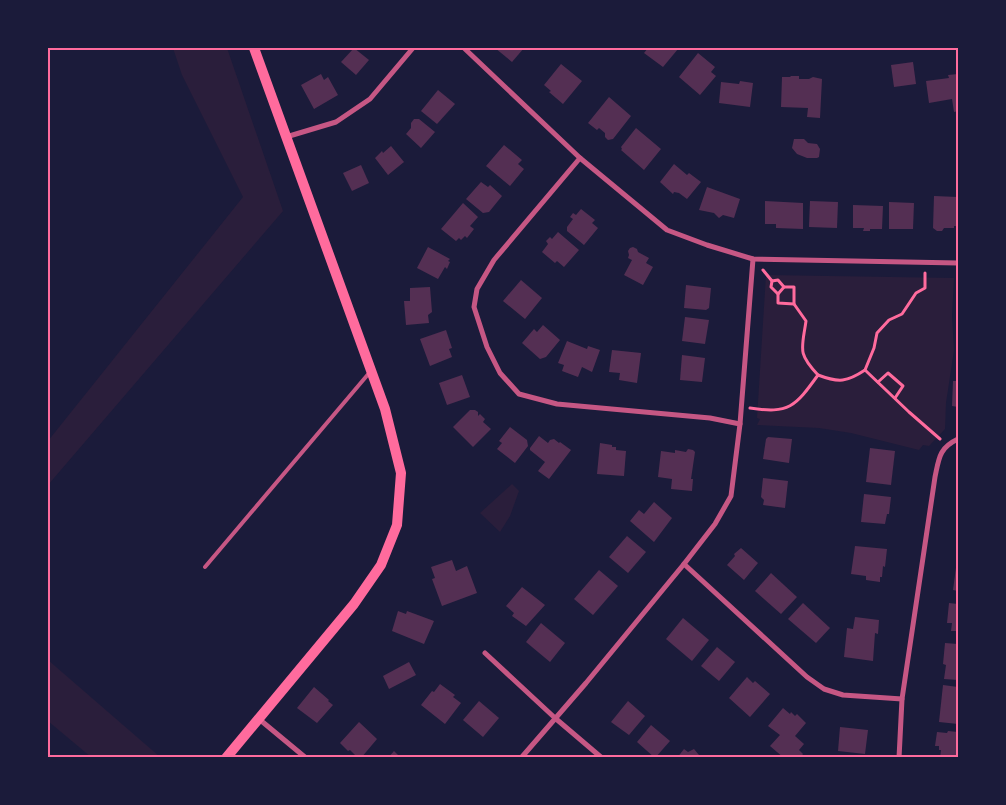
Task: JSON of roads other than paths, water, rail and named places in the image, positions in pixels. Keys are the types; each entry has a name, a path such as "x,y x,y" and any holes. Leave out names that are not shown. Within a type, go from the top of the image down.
{"main road":[{"path":"226,758 354,604 381,565 397,525 401,473 385,409 372,371 254,48"}],"street":[{"path":"286,136 336,122 370,99 413,48"},
{"path":"464,48 580,158 667,230 753,259 958,263"},
{"path":"580,158 494,260 477,289 474,307 487,347 500,373 518,394 557,404 710,418 740,424"},
{"path":"521,758 586,683 684,564 715,524 731,496 742,407 753,259"},
{"path":"899,758 902,699 935,477 939,457 947,445 958,440"},
{"path":"684,564 807,677 824,689 843,695 902,699"},
{"path":"485,653 555,718 602,758"},
{"path":"258,718 306,758"}],"lane":[{"path":"205,567 372,371"}]}
